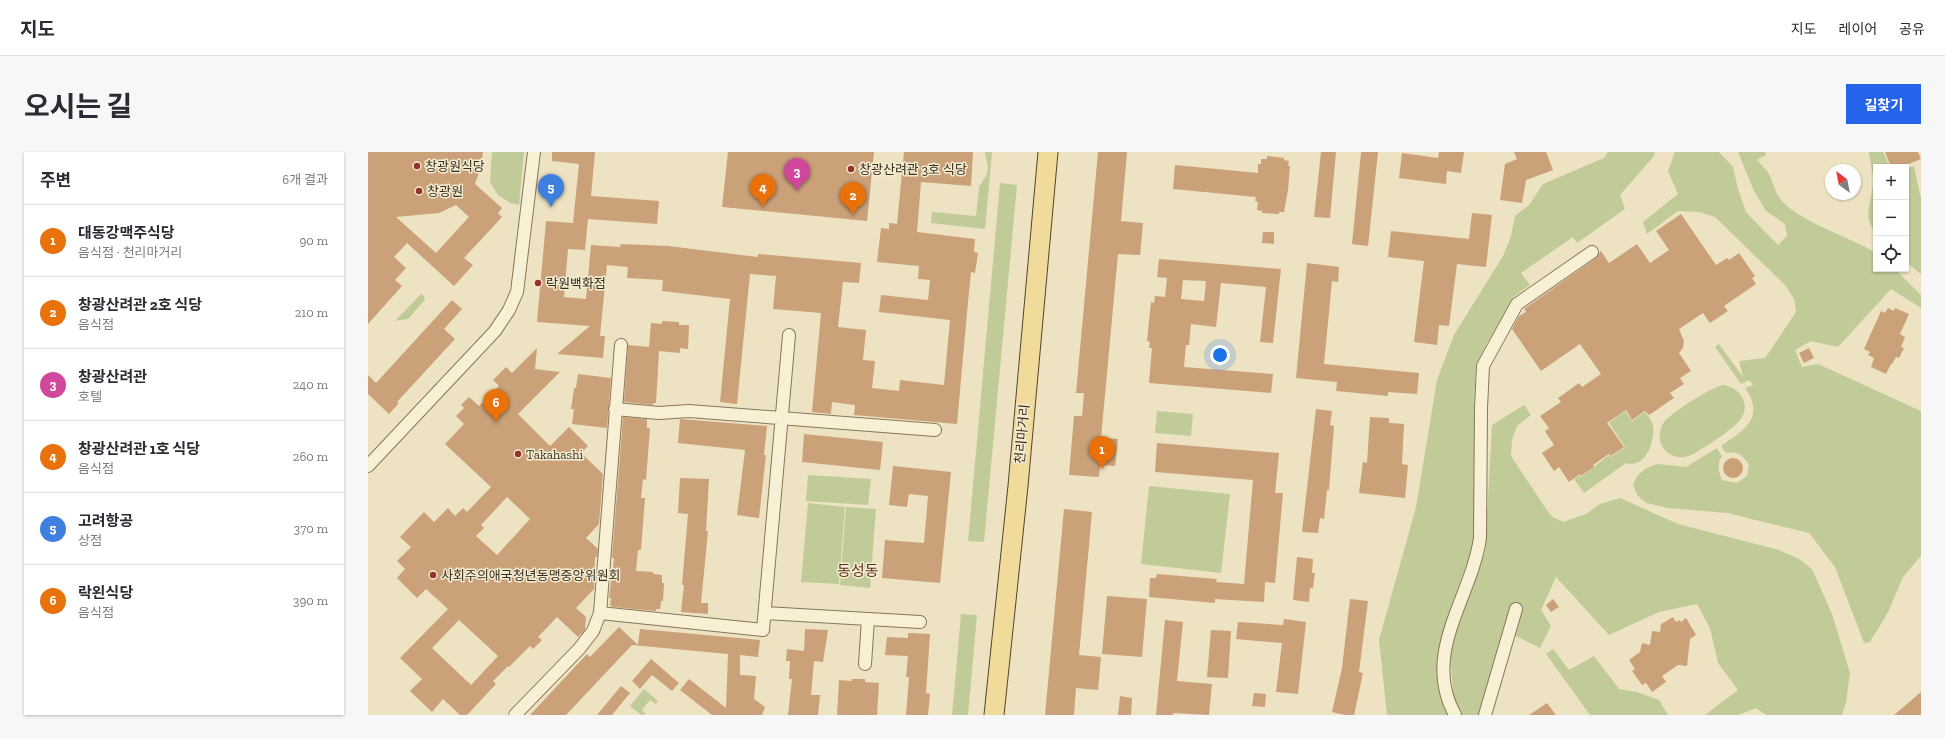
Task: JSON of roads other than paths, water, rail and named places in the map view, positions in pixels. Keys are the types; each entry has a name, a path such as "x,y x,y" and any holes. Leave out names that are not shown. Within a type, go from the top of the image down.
{"main road":[{"name":"천리마거리","path":"994,715 1018,486 1048,152"}],"street":[{"path":"368,466 495,331 509,310 517,292 534,152"},
{"path":"1455,715 1449,703 1442,671 1447,639 1478,554 1480,538 1481,408 1483,366 1517,304 1592,252"},
{"path":"600,613 763,630 766,613 789,335"},
{"path":"515,715 579,649 593,631 600,613 614,409 621,345"},
{"path":"614,409 659,413 689,411 935,430"},
{"path":"1485,715 1516,609"},
{"path":"766,613 920,622"},
{"path":"865,664 868,619"}],"place":[{"name":"창광원식당","path":"417,166"},
{"name":"창광산려관 3호 식당","path":"851,169"},
{"name":"창광원","path":"419,191"},
{"name":"창광산려관","path":"797,191"},
{"name":"고려항공","path":"551,207"},
{"name":"창광산려관 1호 식당","path":"763,207"},
{"name":"창광산려관 2호 식당","path":"853,215"},
{"name":"락원백화점","path":"538,283"},
{"name":"락왼식당","path":"496,422"},
{"name":"Takahashi","path":"518,454"},
{"name":"대동강맥주식당","path":"1102,469"},
{"name":"사회주의애국청년동맹중앙위원회","path":"433,575"}],"district":[{"name":"동성동","path":"858,571"}]}
